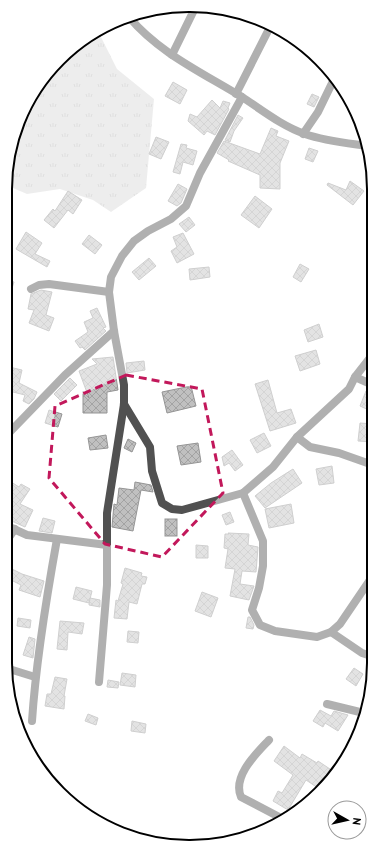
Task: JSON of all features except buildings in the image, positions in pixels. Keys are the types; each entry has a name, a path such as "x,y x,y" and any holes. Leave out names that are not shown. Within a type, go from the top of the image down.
{"street":[{"path":"172,55 193,12"},
{"path":"132,21 137,27 172,55 281,122 304,134 326,141 361,145"},
{"path":"99,682 106,585 107,513 124,404 124,385 114,331 109,292 111,277 122,256 134,241 148,231 171,219 186,206 200,173 239,96 269,30"},
{"path":"304,134 318,112 332,84"},
{"path":"31,289 39,285 49,284 109,292"},
{"path":"12,430 65,375 114,331"},
{"path":"124,404 150,446 152,471 162,502 172,509 182,510 243,493 273,467 297,437 349,389 355,377 367,362"},
{"path":"355,377 367,382"},
{"path":"297,437 310,447 339,453 367,463"},
{"path":"243,493 263,541 263,566 259,588 252,610 260,625 275,631 317,637 330,632 340,624 367,584"},
{"path":"12,528 27,535 106,545"},
{"path":"12,534 15,530"},
{"path":"32,721 35,677 44,612 57,540"},
{"path":"330,632 367,655"},
{"path":"12,670 35,677"},
{"path":"327,704 360,712"},
{"path":"269,740 246,765 238,791 241,797 278,816"}],"highlighted area":[{"path":"126,375 202,389 223,493 162,557 105,544 49,478 55,406"}],"green space":[{"path":"101,36 117,69 154,99 146,188 111,212 93,200 60,189 27,194 12,188 12,178 15,155 21,132 30,111 56,72 72,56"}]}
